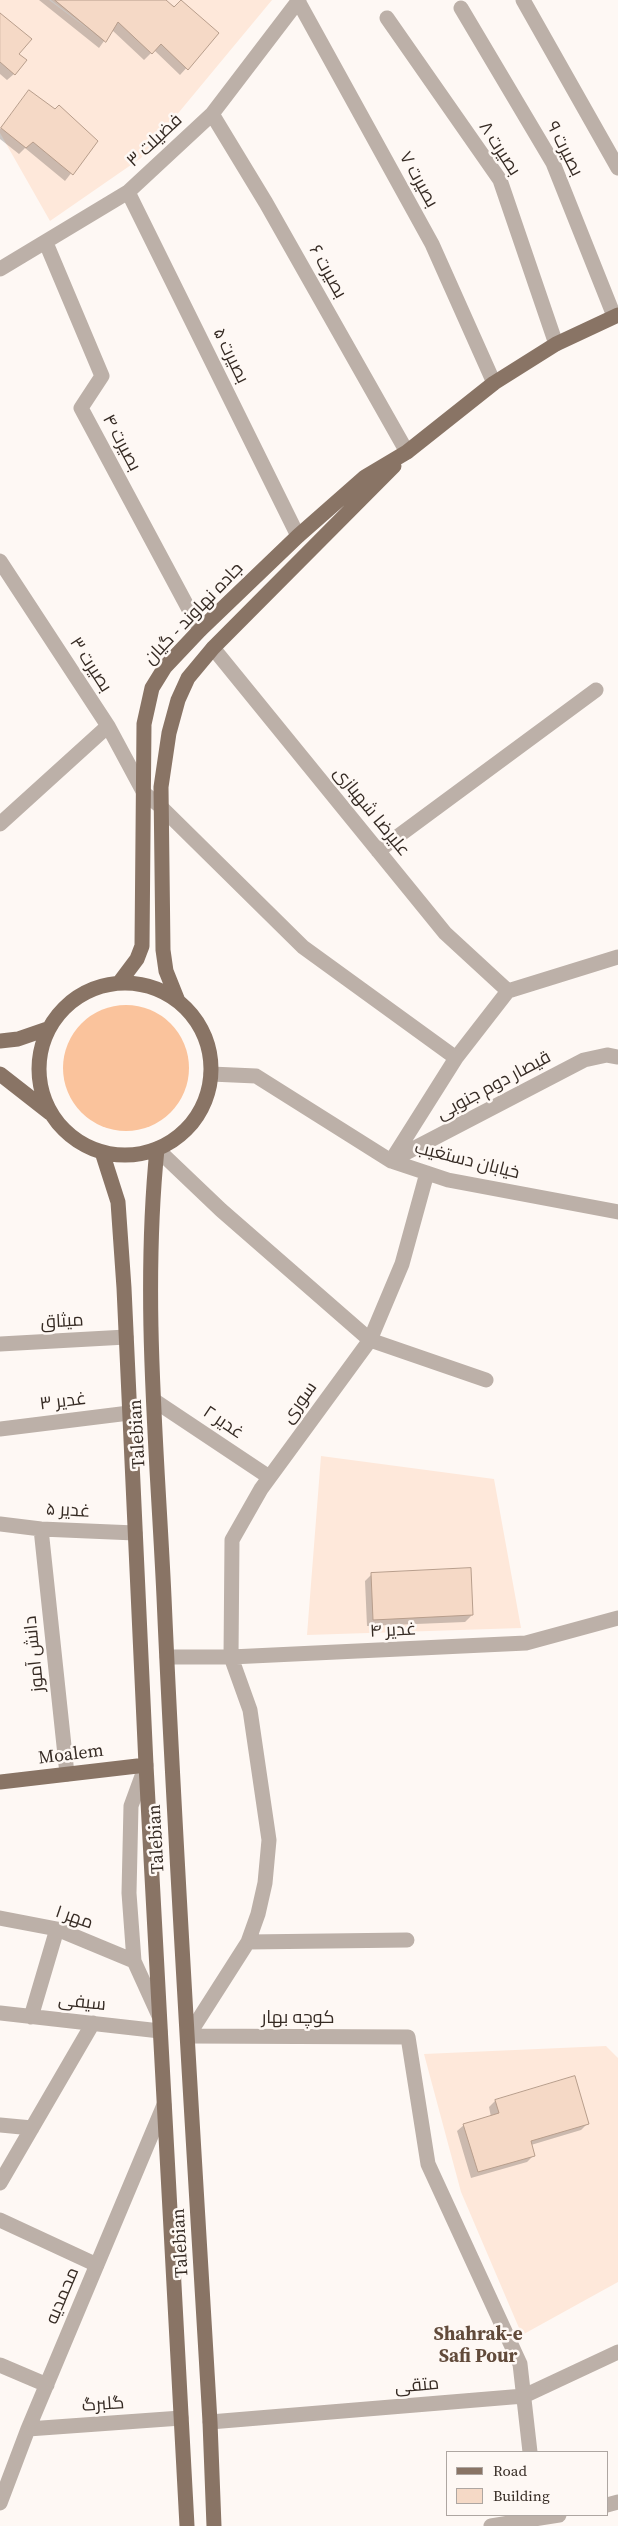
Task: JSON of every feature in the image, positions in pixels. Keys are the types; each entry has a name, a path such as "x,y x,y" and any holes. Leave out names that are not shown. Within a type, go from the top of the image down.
{"main road":[{"name":"جاده نهاوند - گیان","path":"119,983 137,959 142,946 144,724 152,688 165,667 200,630 298,536 365,478 407,452 494,383 556,344 616,315"},
{"name":"جاده نهاوند - گیان","path":"178,1001 166,971 163,950 160,806 169,733 178,700 188,678 213,648 407,452"},
{"path":"0,1074 51,1114 65,1131 76,1139 102,1152 120,1155 139,1154 157,1149 178,1137 195,1120 206,1098 211,1074 209,1051 202,1030 189,1011 178,1001 151,986 119,983 103,985 80,994 61,1010 47,1029 39,1058 40,1087 51,1114"},
{"path":"0,1041 18,1039 47,1029"},
{"name":"Talebian","path":"157,1149 152,1202 150,1282 167,1657 210,2422 214,2526"},
{"name":"Talebian","path":"102,1152 118,1202 159,2023 187,2526"},
{"name":"Moalem","path":"0,1782 146,1765"}],"street":[{"path":"523,0 618,168"},
{"name":"فضیلت ۳","path":"0,269 128,192 212,114 299,1"},
{"name":"بصیرت ۷","path":"299,1 432,244 494,383"},
{"name":"بصیرت ۹","path":"462,8 553,163 616,315"},
{"name":"بصیرت ۸","path":"387,18 500,180 556,344"},
{"name":"بصیرت ۶","path":"212,114 266,203 407,452"},
{"name":"بصیرت ۵","path":"128,192 298,536"},
{"name":"بصیرت ۴","path":"46,243 102,376 81,408 200,630"},
{"name":"بصیرت ۳","path":"0,561 108,726 144,793"},
{"name":"علیرضا شهبازی","path":"213,648 445,933 508,991"},
{"path":"378,851 596,690"},
{"path":"0,824 108,726"},
{"path":"144,793 160,806 303,947 456,1058"},
{"path":"390,1161 456,1058 508,991 618,957"},
{"name":"قیصار دوم جنوبی","path":"390,1161 584,1060 607,1055 618,1057"},
{"name":"خیابان دستغیب","path":"211,1074 256,1076 390,1161 448,1180 618,1212"},
{"path":"157,1149 221,1210 370,1340 486,1380"},
{"name":"سوری","path":"231,1657 232,1540 269,1477 370,1340 402,1264 427,1173"},
{"name":"میثاق","path":"0,1344 126,1337"},
{"name":"غدیر ۲","path":"155,1401 269,1477"},
{"name":"غدیر ۳","path":"0,1429 129,1414"},
{"name":"غدیر ۵","path":"0,1524 41,1529 135,1533"},
{"name":"دانش آموز","path":"41,1529 67,1774"},
{"name":"غدیر ۴","path":"167,1657 231,1657 526,1643 618,1618"},
{"path":"188,2036 248,1942 258,1914 265,1883 269,1840 250,1710 231,1657"},
{"path":"146,1765 131,1806 129,1894 134,1961 159,2023"},
{"name":"مهر ۱","path":"0,1918 57,1929 134,1961"},
{"path":"31,2017 57,1929"},
{"path":"248,1942 407,1940"},
{"name":"سیفی","path":"0,2014 92,2023 159,2023"},
{"path":"0,2183 92,2023"},
{"name":"کوچه بهار","path":"188,2036 408,2037 428,2164 520,2364 524,2396"},
{"name":"محمدیه","path":"0,2503 46,2385 164,2105"},
{"path":"0,2124 32,2128"},
{"path":"0,2220 97,2265"},
{"name":"متقی","path":"210,2422 524,2396 618,2352"},
{"path":"0,2365 46,2385"},
{"path":"524,2396 530,2451"},
{"name":"گلبرگ","path":"28,2429 181,2418"},
{"path":"491,2526 555,2516"}],"shaded area":[{"path":"0,0 49,0 95,34 51,0 272,0 141,158 50,221 0,133"},
{"path":"126,1005 150,1010 170,1024 184,1044 189,1068 184,1092 170,1112 150,1126 126,1131 102,1126 82,1112 68,1092 63,1068 68,1044 82,1024 102,1010"},
{"path":"321,1456 494,1479 521,1628 307,1635"},
{"path":"606,2046 618,2058 618,2282 522,2335 461,2192 424,2054"}],"building":[{"path":"55,0 166,0 174,7 181,0 219,33 188,70 161,44 152,54 118,22 106,42"},
{"path":"0,13 32,39 19,54 27,60 15,75 0,62"},
{"path":"29,90 55,109 59,105 98,141 73,175 33,142 26,148 1,128"},
{"path":"471,1568 473,1615 373,1620 371,1573"},
{"path":"575,2076 589,2124 531,2141 535,2156 478,2172 463,2124 499,2113 495,2100"}],"district":[{"name":"Shahrak-e Safi Pour","path":"478,2346"}]}
